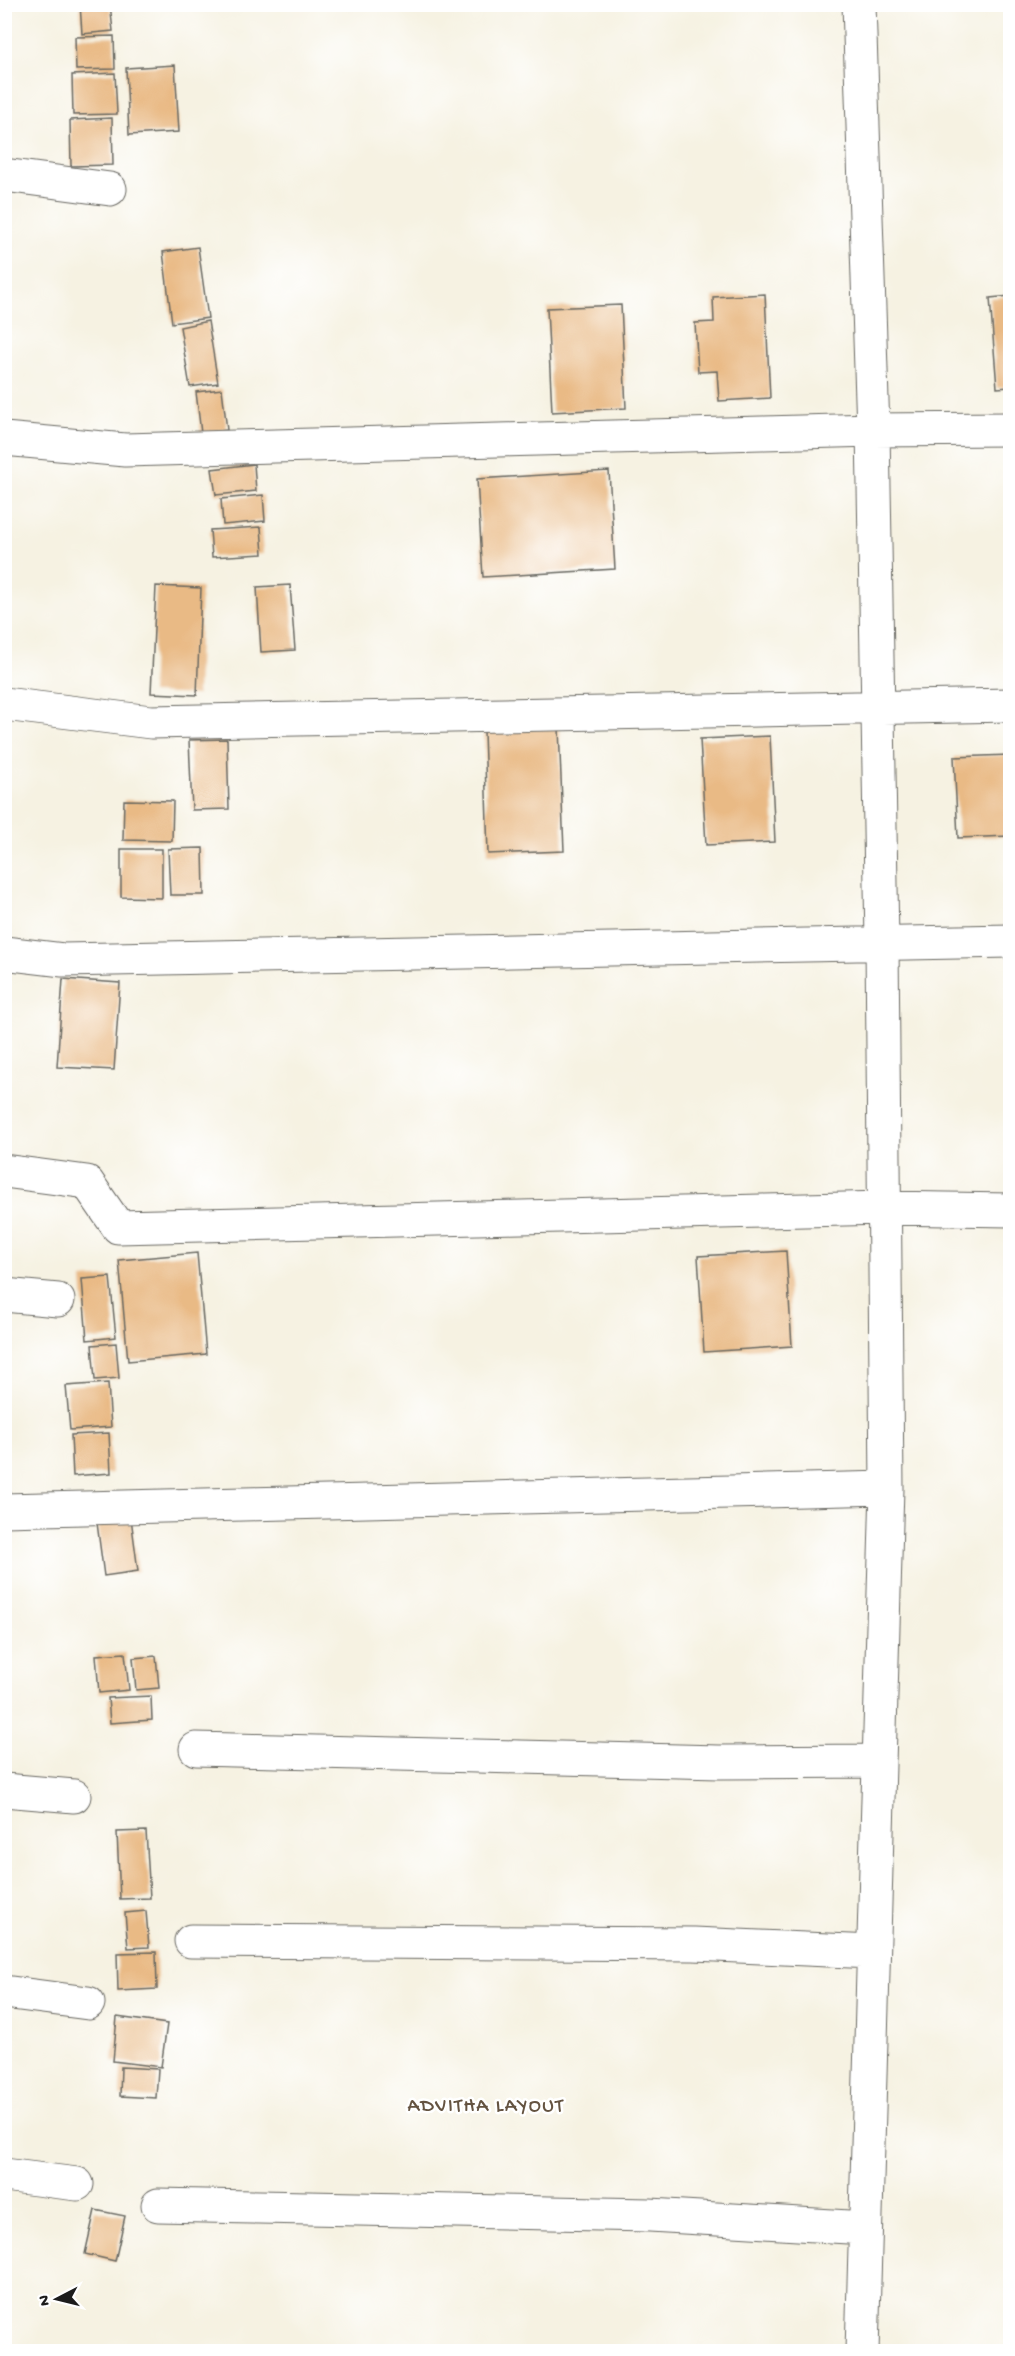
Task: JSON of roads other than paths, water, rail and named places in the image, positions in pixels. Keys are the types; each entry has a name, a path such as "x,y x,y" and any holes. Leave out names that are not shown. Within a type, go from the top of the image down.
{"street":[{"path":"859,4 873,430 882,942 887,1488 862,2352"},
{"path":"4,175 110,189"},
{"path":"4,439 125,450 873,430 1011,429"},
{"path":"4,704 152,722 1011,705"},
{"path":"4,952 63,960 1011,941"},
{"path":"4,1171 87,1182 118,1227 884,1208 1011,1210"},
{"path":"4,1295 58,1300"},
{"path":"4,1510 887,1488"},
{"path":"196,1749 719,1762 879,1761"},
{"path":"4,1790 74,1796"},
{"path":"191,1941 694,1944 873,1952"},
{"path":"4,1992 88,2003"},
{"path":"4,2175 76,2184"},
{"path":"158,2205 650,2215 865,2228"}],"district":[{"name":"ADVITHA LAYOUT","path":"486,2104"}]}
